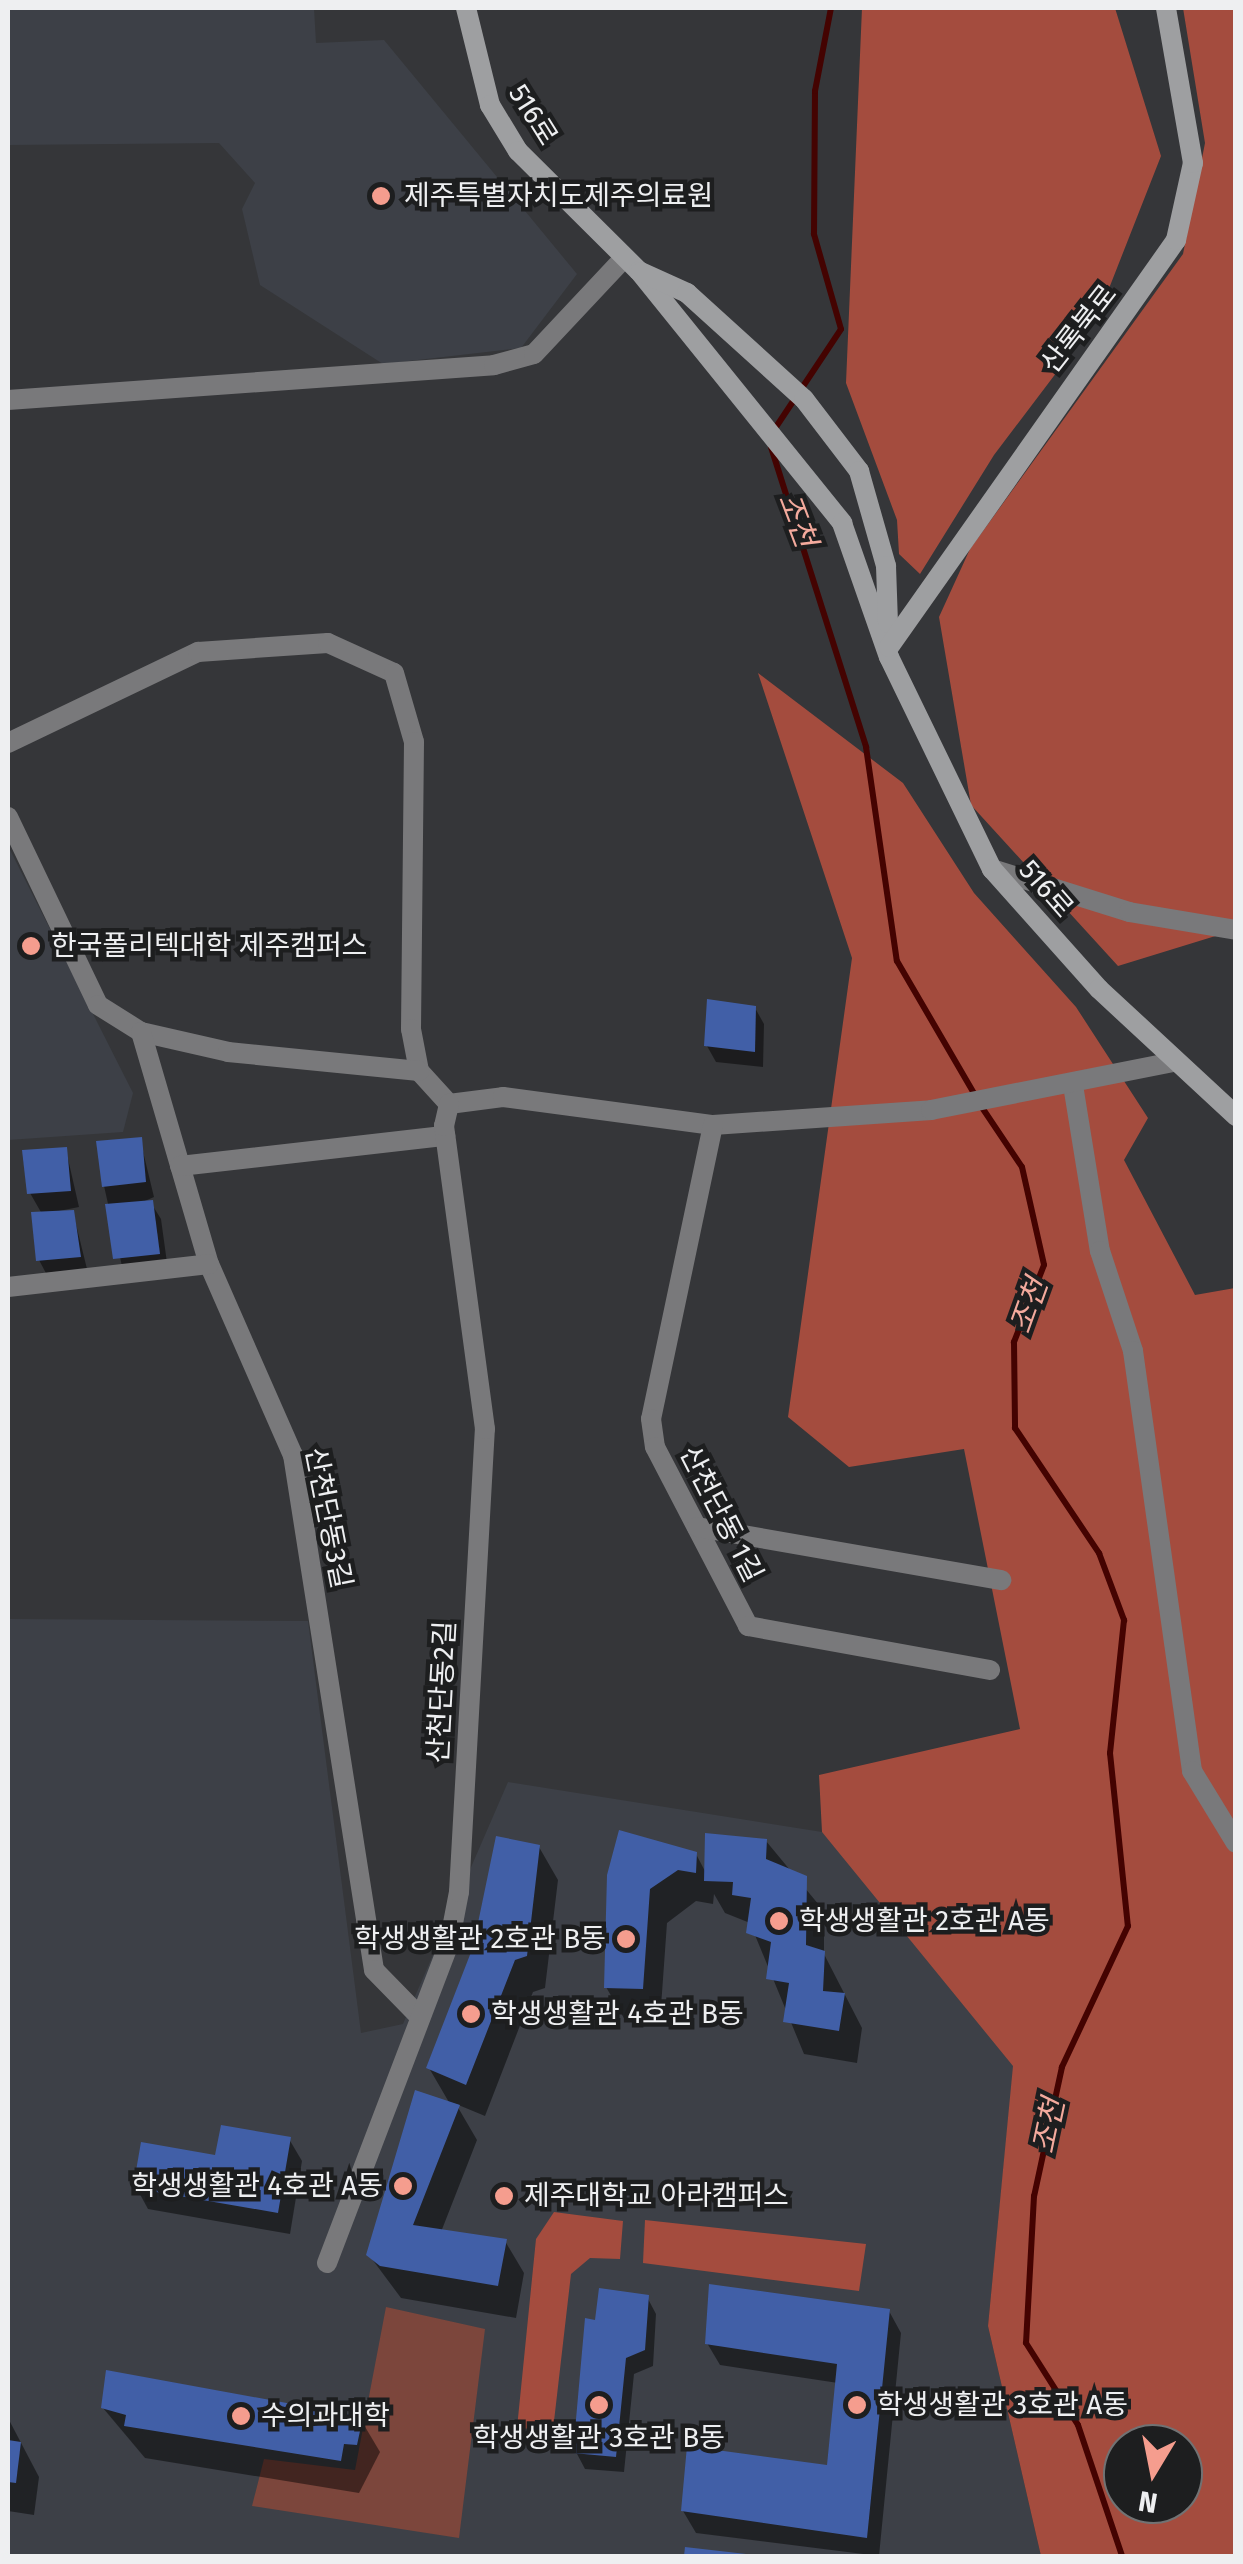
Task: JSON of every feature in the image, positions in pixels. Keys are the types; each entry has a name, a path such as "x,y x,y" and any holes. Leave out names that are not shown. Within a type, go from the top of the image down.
{"main road":[{"name":"516로","path":"466,8 490,105 518,151 631,264 726,384 779,435 842,523 956,809 992,869 1173,1062 1236,1116"},
{"name":"산록북로","path":"889,647 1176,240 1193,163 1166,8"},
{"name":"516로","path":"631,264 687,293 753,357 804,399 864,484 886,566 889,647"}],"street":[{"path":"8,400 494,364 546,345 631,264"},
{"path":"8,743 198,652 328,643 394,673 414,742 408,971 419,1071 449,1104 502,1097 713,1125 931,1110 1073,1086 1173,1062"},
{"path":"8,817 98,1005 141,1032 228,1052 419,1071"},
{"path":"992,869 1129,912 1236,930"},
{"name":"산천단동3길","path":"141,1032 208,1264 293,1456 374,1970 420,2017"},
{"path":"1073,1086 1100,1251 1133,1351 1192,1771 1236,1843"},
{"name":"산천단동2길","path":"327,2263 420,2017 460,1892 485,1428 445,1136 449,1104"},
{"name":"산천단동 1길","path":"713,1125 651,1419 655,1447 748,1626 990,1670"},
{"path":"180,1166 445,1136"},
{"path":"8,1287 208,1264"},
{"path":"697,1528 1001,1580"}],"shaded area":[{"name":"제주특별자치도제주의료원","path":"8,8 314,8 316,43 384,40 577,274 521,348 383,364 260,285 242,209 255,183 219,143 8,145"},
{"path":"862,8 1115,8 1161,156 1097,319 994,455 920,574 899,554 897,520 846,383"},
{"path":"1183,8 1235,8 1235,930 1118,966 971,805 939,617 970,549 1183,254 1205,143"},
{"path":"758,673 903,783 974,893 1076,1007 1148,1118 1124,1160 1195,1295 1235,1288 1235,2556 1041,2556 988,2326 1013,2066 822,1832 819,1775 1020,1729 964,1449 849,1467 788,1417 852,958"},
{"name":"한국폴리텍대학 제주캠퍼스","path":"8,846 133,1093 123,1132 8,1140"},
{"name":"제주대학교 아라캠퍼스","path":"8,1619 308,1621 361,2033 403,2024 508,1782 822,1832 1017,2032 988,2326 1041,2556 8,2556"},
{"path":"554,2212 623,2221 620,2259 590,2258 571,2274 553,2430 517,2428 536,2239"},
{"path":"645,2220 866,2244 859,2291 643,2263"},
{"path":"386,2307 485,2329 459,2538 252,2506 264,2459 355,2470"}],"building":[{"path":"707,999 756,1006 755,1052 704,1046"},
{"path":"142,1137 146,1182 102,1187 96,1141"},
{"path":"67,1147 71,1191 27,1194 22,1150"},
{"path":"153,1200 160,1254 113,1259 105,1204"},
{"path":"74,1210 81,1257 36,1261 31,1212"},
{"name":"학생생활관 2호관 B동","path":"619,1830 697,1852 696,1873 678,1870 650,1889 643,1989 604,1988 607,1875"},
{"name":"학생생활관 2호관 A동","path":"705,1833 767,1839 766,1859 807,1876 806,1945 825,1951 823,1991 845,1993 839,2031 783,2022 789,1983 766,1979 771,1942 746,1933 751,1898 732,1895 733,1882 704,1881"},
{"name":"학생생활관 4호관 B동","path":"496,1836 540,1845 527,1956 515,1960 466,2085 426,2068 473,1947"},
{"name":"학생생활관 4호관 A동","path":"415,2090 460,2105 413,2225 507,2239 498,2286 380,2266 366,2255"},
{"path":"221,2125 291,2137 278,2213 133,2188 141,2142 215,2155"},
{"name":"학생생활관 3호관 A동","path":"709,2284 890,2309 867,2538 681,2511 687,2446 827,2465 837,2364 705,2344"},
{"name":"학생생활관 3호관 B동","path":"599,2288 649,2295 645,2350 626,2358 616,2457 573,2453 585,2318 595,2320"},
{"name":"수의과대학","path":"106,2370 363,2417 357,2445 344,2444 341,2461 124,2426 126,2415 101,2408"},
{"path":"8,2440 21,2442 16,2483 8,2482"},
{"path":"685,2547 746,2554 684,2556"}],"waterway":[{"name":"조천","path":"774,430 841,329 814,234 815,91 831,8"},
{"name":"조천","path":"771,447 866,747 897,961 975,1095"},
{"name":"조천","path":"981,1106 1022,1167 1044,1265 1014,1342 1015,1428 1099,1553 1124,1620 1110,1753 1128,1926 1062,2067 1034,2196 1026,2343 1078,2425 1122,2556"}],"place":[{"name":"제주특별자치도제주의료원","path":"381,196"},
{"name":"한국폴리텍대학 제주캠퍼스","path":"31,946"},
{"name":"학생생활관 2호관 A동","path":"779,1921"},
{"name":"학생생활관 2호관 B동","path":"626,1939"},
{"name":"학생생활관 4호관 B동","path":"471,2014"},
{"name":"학생생활관 4호관 A동","path":"403,2186"},
{"name":"제주대학교 아라캠퍼스","path":"504,2196"},
{"name":"학생생활관 3호관 B동","path":"599,2405"},
{"name":"학생생활관 3호관 A동","path":"857,2405"},
{"name":"수의과대학","path":"241,2416"}]}
